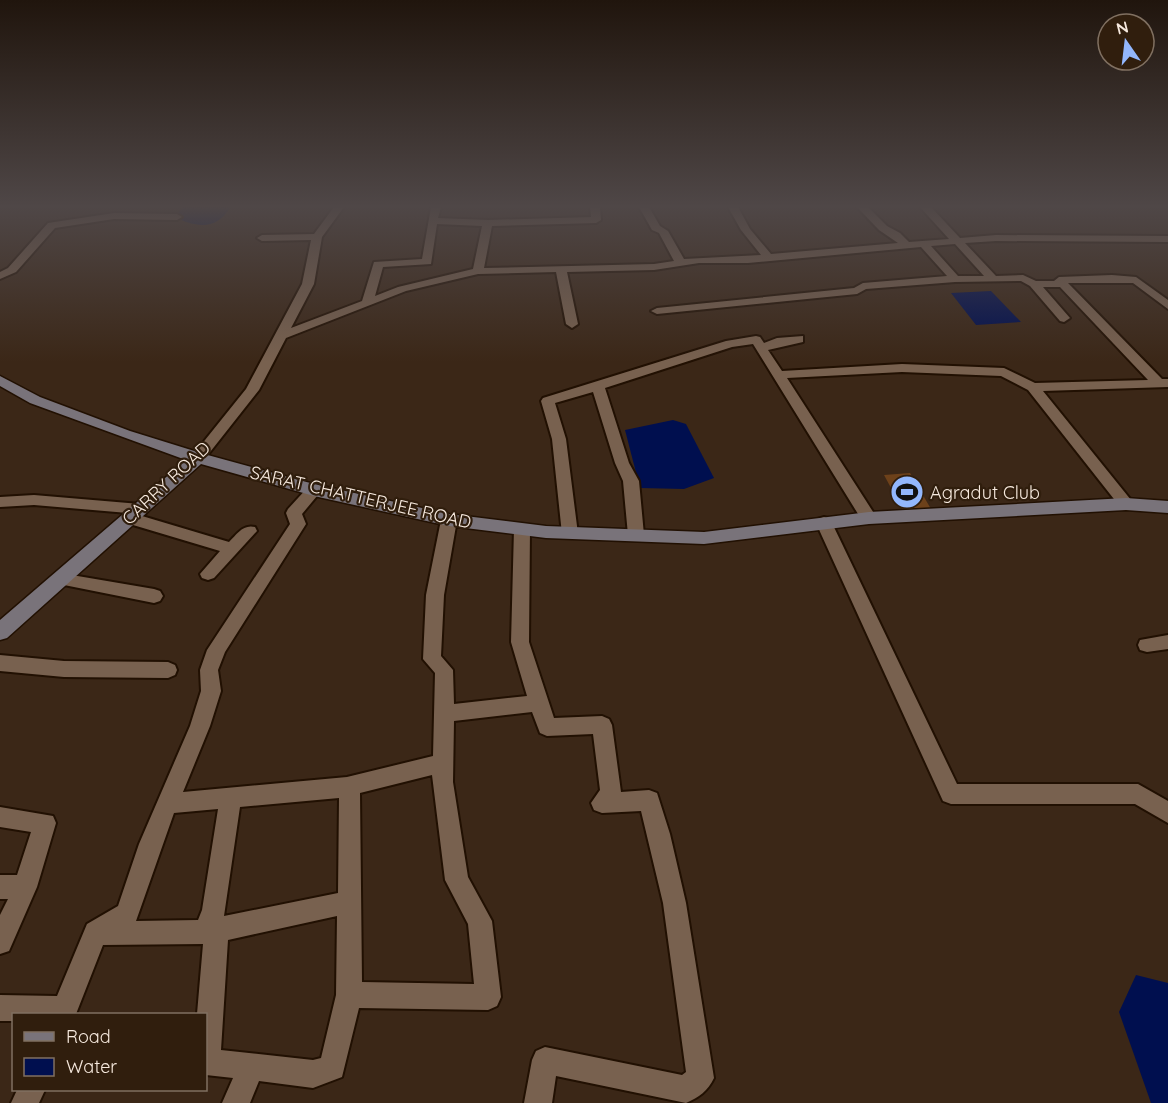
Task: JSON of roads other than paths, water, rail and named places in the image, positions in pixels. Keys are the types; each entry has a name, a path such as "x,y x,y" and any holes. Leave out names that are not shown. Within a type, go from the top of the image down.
{"street":[{"path":"0,276 12,270 22,258"},
{"name":"CARRY ROAD","path":"2,628 198,458 252,390 308,284 313,258"},
{"path":"367,302 378,264 427,262 427,258"},
{"path":"478,271 480,258"},
{"path":"678,258 681,263"},
{"path":"280,336 402,289 478,271 654,267 681,263 761,258"},
{"path":"937,258 955,279"},
{"path":"974,258 993,279"},
{"path":"561,270 572,324"},
{"path":"657,311 857,291 863,286 955,279 1023,278 1034,284 1064,318"},
{"path":"1163,383 1059,280 1112,278 1136,280 1168,306"},
{"path":"1034,284 1062,284"},
{"path":"761,348 777,342 799,339"},
{"path":"570,534 559,438 548,401 730,344 756,340 869,518"},
{"path":"777,375 902,368 1004,372 1033,387 1126,504"},
{"name":"SARAT CHATTERJEE ROAD","path":"0,380 35,400 125,434 198,458 314,490 449,520 522,529 570,534 704,538 869,518 1126,504 1168,507"},
{"path":"1033,387 1163,383"},
{"path":"598,386 622,463 631,482 636,535"},
{"path":"0,1008 63,1012 96,933 127,914 150,844 206,708 211,691 209,670 216,650 298,524 294,513 314,490"},
{"path":"0,502 34,500 89,502 135,513 232,549"},
{"path":"349,995 488,997 480,921 457,880 442,782 444,670 432,659 435,595 449,520"},
{"path":"824,523 951,794 1138,794 1168,813"},
{"path":"522,529 520,642 547,727 602,724 611,794 602,803 649,800 660,832 700,1078 686,1089 545,1060 538,1103"},
{"path":"208,574 249,531"},
{"path":"60,579 154,596"},
{"path":"1147,645 1168,642"},
{"path":"0,663 64,669 168,670"},
{"path":"445,713 539,703"},
{"path":"166,804 347,787 444,762"},
{"path":"230,799 210,931 207,1062 313,1074 332,1067 349,995 350,794 347,787"},
{"path":"0,817 45,824 25,887 0,942"},
{"path":"0,887 25,887"},
{"path":"96,933 210,931 350,902"},
{"path":"236,1103 252,1067"}],"water":[{"path":"991,291 1021,322 976,325 951,293"},
{"path":"673,420 686,424 714,478 684,489 640,488 625,430"},
{"path":"1136,975 1168,983 1168,1103 1151,1103 1119,1012"}],"place":[{"name":"Agradut Club","path":"907,492"}]}
